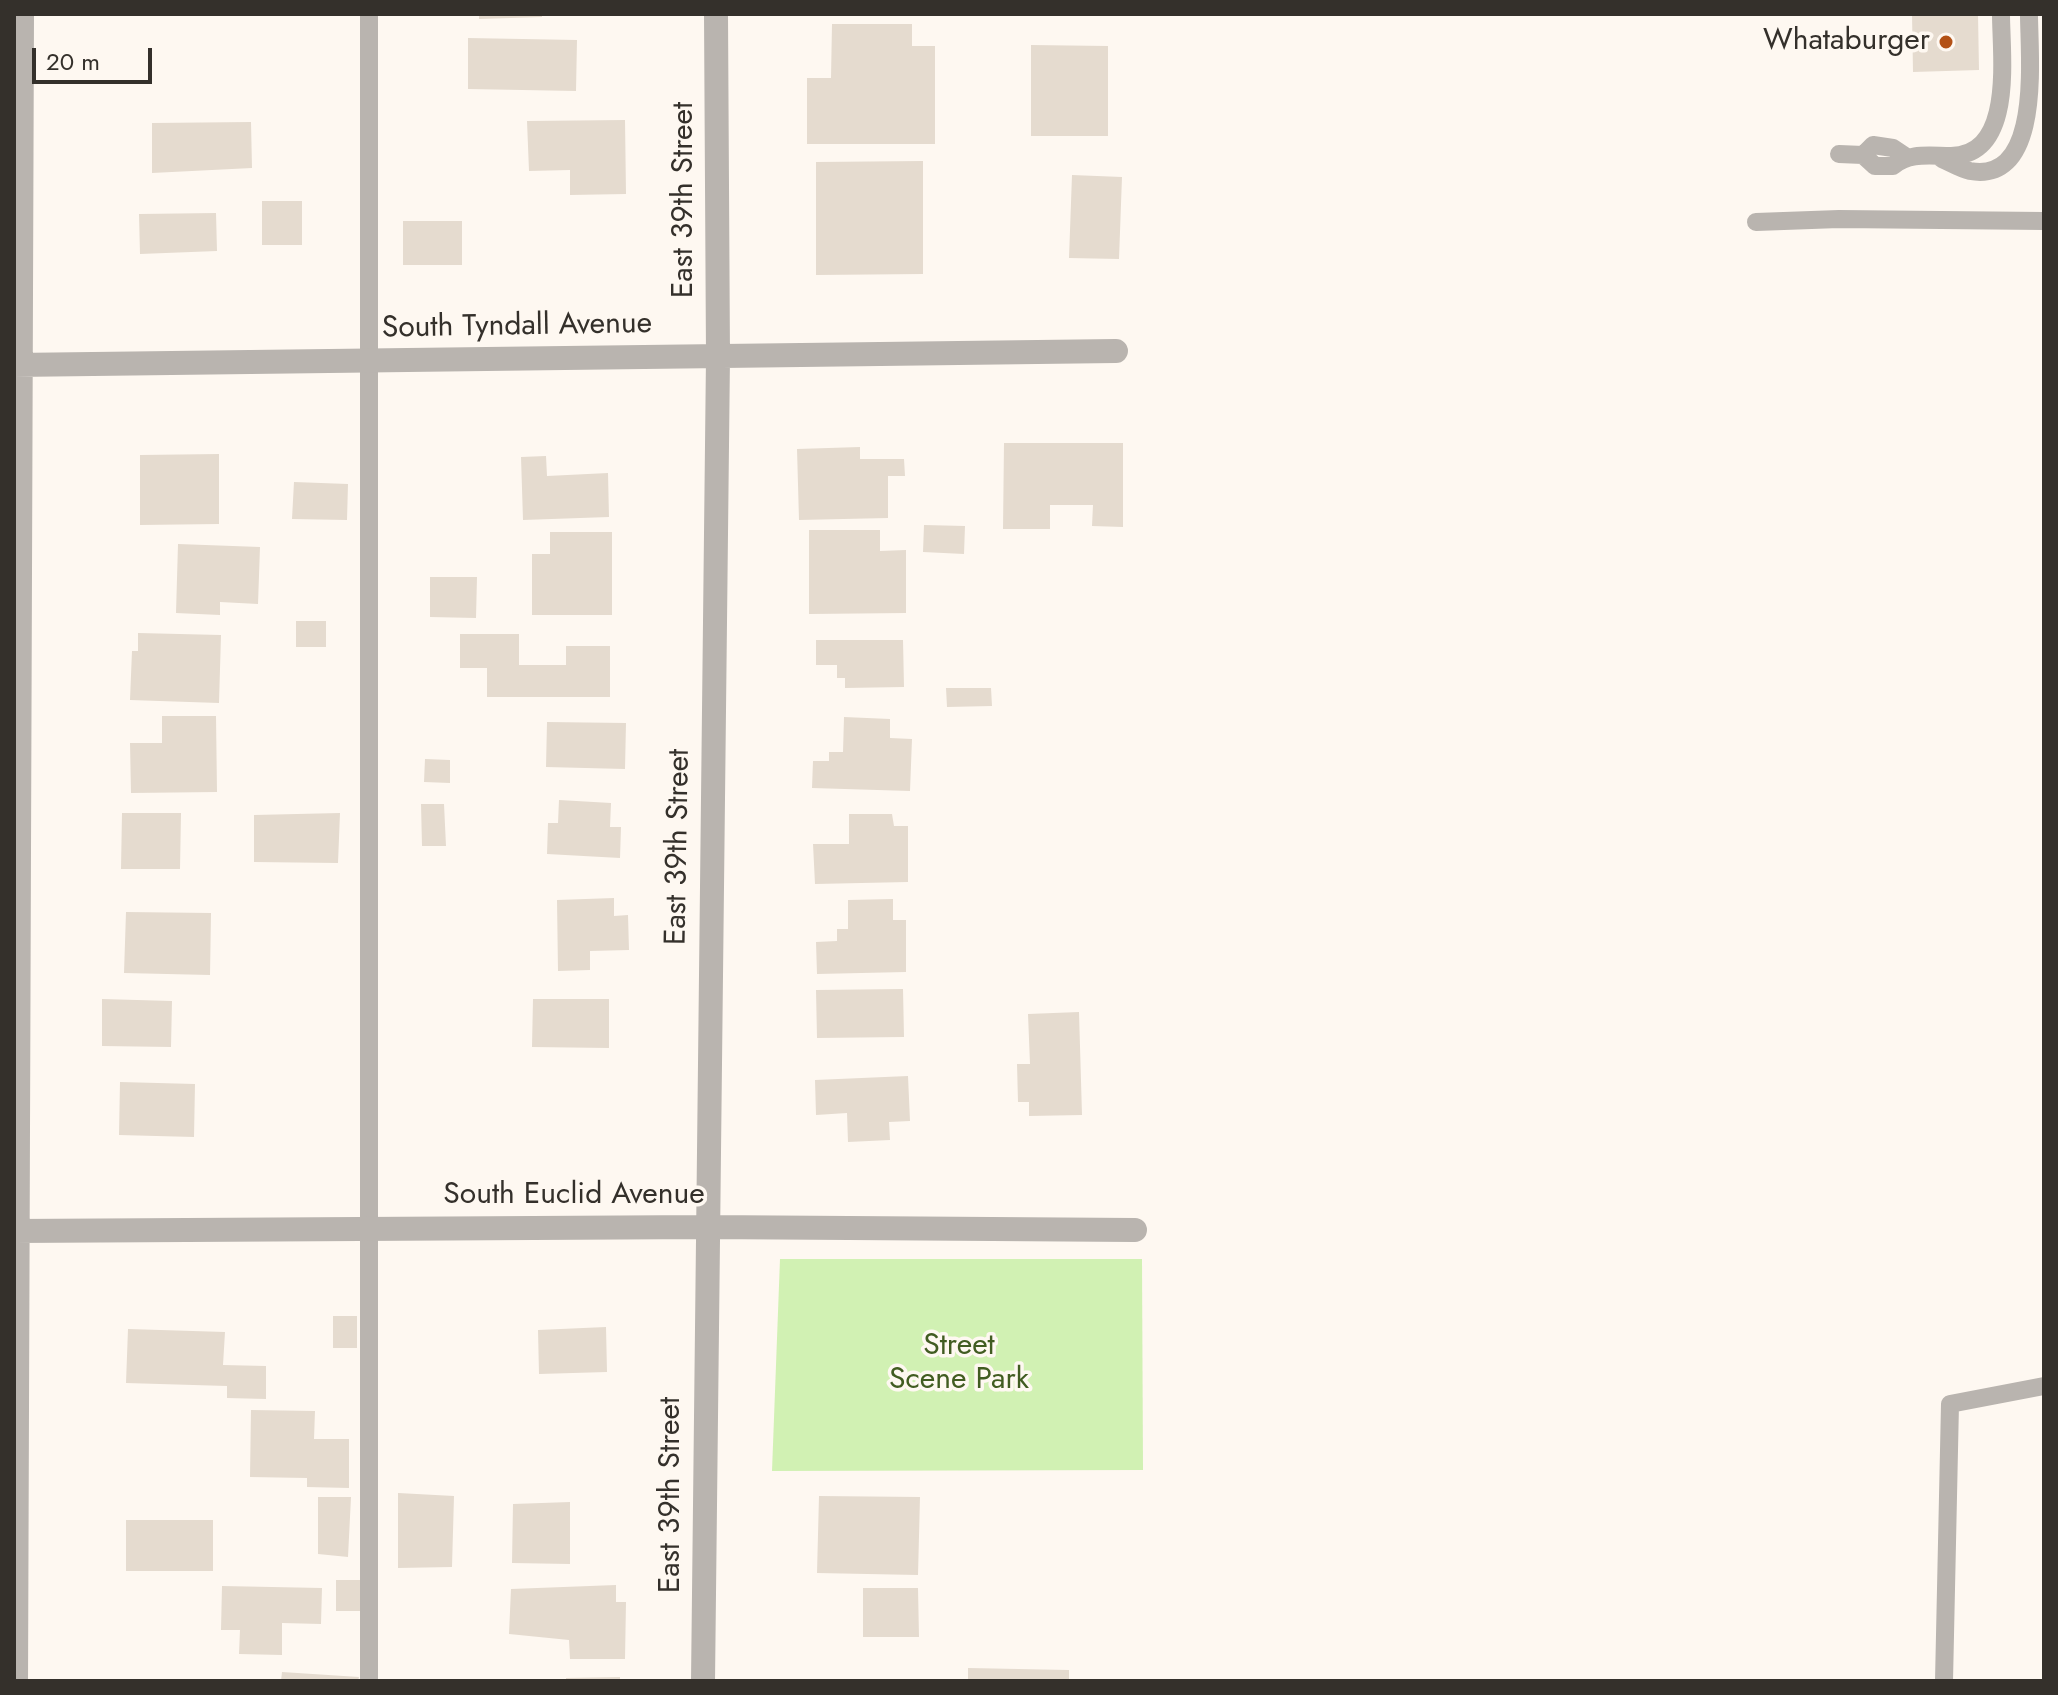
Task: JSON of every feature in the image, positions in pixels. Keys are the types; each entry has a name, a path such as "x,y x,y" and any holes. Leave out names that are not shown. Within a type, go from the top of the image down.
{"street":[{"path":"16,1681 22,14"},
{"name":"East 39th Street","path":"703,1681 718,357 716,14"},
{"name":"South Tyndall Avenue","path":"19,365 1116,351"},
{"name":"South Euclid Avenue","path":"16,1231 706,1227 1135,1230"}],"lane":[{"path":"369,14 369,1681"},
{"path":"1839,154 1863,155 1873,145 1893,148 1905,156 1962,156 1985,139 2001,111 2001,14"},
{"path":"1936,156 1972,171 1998,167 2017,152 2029,110 2029,14"},
{"path":"1756,222 1839,219 2044,221"},
{"path":"1944,1681 1950,1404 2044,1386"}],"green space":[{"name":"Street Scene Park","path":"780,1259 1142,1259 1143,1470 772,1471"}],"building":[{"path":"479,14 542,14 542,17 479,19"},
{"name":"Whataburger","path":"1912,14 1978,14 1979,70 1913,72"},
{"path":"832,24 912,24 912,46 935,46 935,144 807,144 807,78 831,78"},
{"path":"468,38 577,40 576,91 468,89"},
{"path":"1031,45 1108,46 1108,136 1031,136"},
{"path":"625,120 626,194 570,195 570,170 529,171 527,121"},
{"path":"251,122 252,168 152,173 152,123"},
{"path":"923,161 923,274 816,275 816,162"},
{"path":"1072,175 1122,177 1119,259 1069,258"},
{"path":"262,201 302,201 302,245 262,245"},
{"path":"216,213 217,251 140,254 139,214"},
{"path":"403,221 462,221 462,265 403,265"},
{"path":"1004,443 1123,443 1123,527 1092,526 1093,505 1050,505 1050,529 1003,529"},
{"path":"860,447 860,459 904,459 905,476 888,476 888,518 799,520 797,449"},
{"path":"219,454 219,524 140,525 140,455"},
{"path":"546,456 547,476 608,473 609,517 523,520 521,457"},
{"path":"294,482 348,484 347,520 292,519"},
{"path":"924,525 965,526 964,554 923,552"},
{"path":"809,530 880,530 880,551 906,550 906,613 809,614"},
{"path":"550,532 612,532 612,615 532,615 532,554 550,554"},
{"path":"178,544 260,547 258,604 220,602 220,615 176,613"},
{"path":"430,577 477,577 476,618 430,617"},
{"path":"296,621 326,621 326,647 296,647"},
{"path":"138,633 221,635 219,703 130,700 132,651 138,651"},
{"path":"460,634 519,634 519,665 566,665 566,646 610,646 610,697 487,697 487,668 460,668"},
{"path":"816,640 903,640 904,687 845,688 845,678 837,678 837,665 816,665"},
{"path":"946,688 991,688 992,706 947,707"},
{"path":"162,716 216,716 217,792 131,793 130,743 162,743"},
{"path":"844,717 890,719 890,738 912,739 910,791 812,788 813,761 829,761 829,752 843,752"},
{"path":"547,722 626,723 625,769 546,767"},
{"path":"425,759 450,760 450,783 424,782"},
{"path":"559,800 611,803 610,827 621,827 620,858 547,854 548,823 558,823"},
{"path":"421,804 444,804 446,846 422,846"},
{"path":"122,813 181,813 180,869 121,869"},
{"path":"340,813 338,863 254,862 254,815"},
{"path":"849,814 892,814 894,826 908,826 908,882 815,884 813,844 849,844"},
{"path":"614,898 614,916 628,915 629,950 590,951 590,970 558,971 557,900"},
{"path":"893,899 893,920 906,920 906,972 817,974 816,942 837,941 837,929 848,929 848,900"},
{"path":"126,912 211,913 210,975 124,973"},
{"path":"903,989 904,1037 817,1038 816,990"},
{"path":"102,999 172,1001 171,1047 102,1046"},
{"path":"533,999 609,999 609,1048 532,1047"},
{"path":"1079,1012 1082,1115 1029,1116 1029,1102 1018,1102 1017,1064 1030,1064 1028,1014"},
{"path":"908,1076 910,1121 889,1122 890,1140 848,1142 847,1113 816,1115 815,1080"},
{"path":"120,1082 195,1084 194,1137 119,1135"},
{"path":"333,1316 357,1316 357,1348 333,1348"},
{"path":"606,1327 607,1372 539,1374 538,1330"},
{"path":"128,1329 225,1332 223,1365 266,1366 266,1399 227,1398 227,1386 126,1383"},
{"path":"251,1410 315,1411 314,1439 349,1439 349,1488 307,1487 307,1478 250,1477"},
{"path":"398,1493 454,1496 452,1567 398,1568"},
{"path":"819,1496 920,1497 918,1575 817,1573"},
{"path":"318,1497 351,1497 348,1557 318,1554"},
{"path":"570,1502 570,1564 512,1563 513,1504"},
{"path":"126,1520 213,1520 213,1571 126,1571"},
{"path":"336,1580 363,1580 363,1611 336,1611"},
{"path":"616,1585 616,1602 626,1602 625,1659 570,1659 569,1640 509,1634 511,1589"},
{"path":"222,1586 322,1588 321,1624 282,1623 282,1655 239,1654 240,1630 221,1630"},
{"path":"863,1588 918,1588 919,1637 863,1637"},
{"path":"968,1668 1069,1670 1069,1681 968,1681"},
{"path":"282,1672 359,1677 358,1681 281,1681"},
{"path":"620,1677 620,1681 566,1681 566,1678"}],"place":[{"name":"Whataburger","path":"1946,42"}]}
